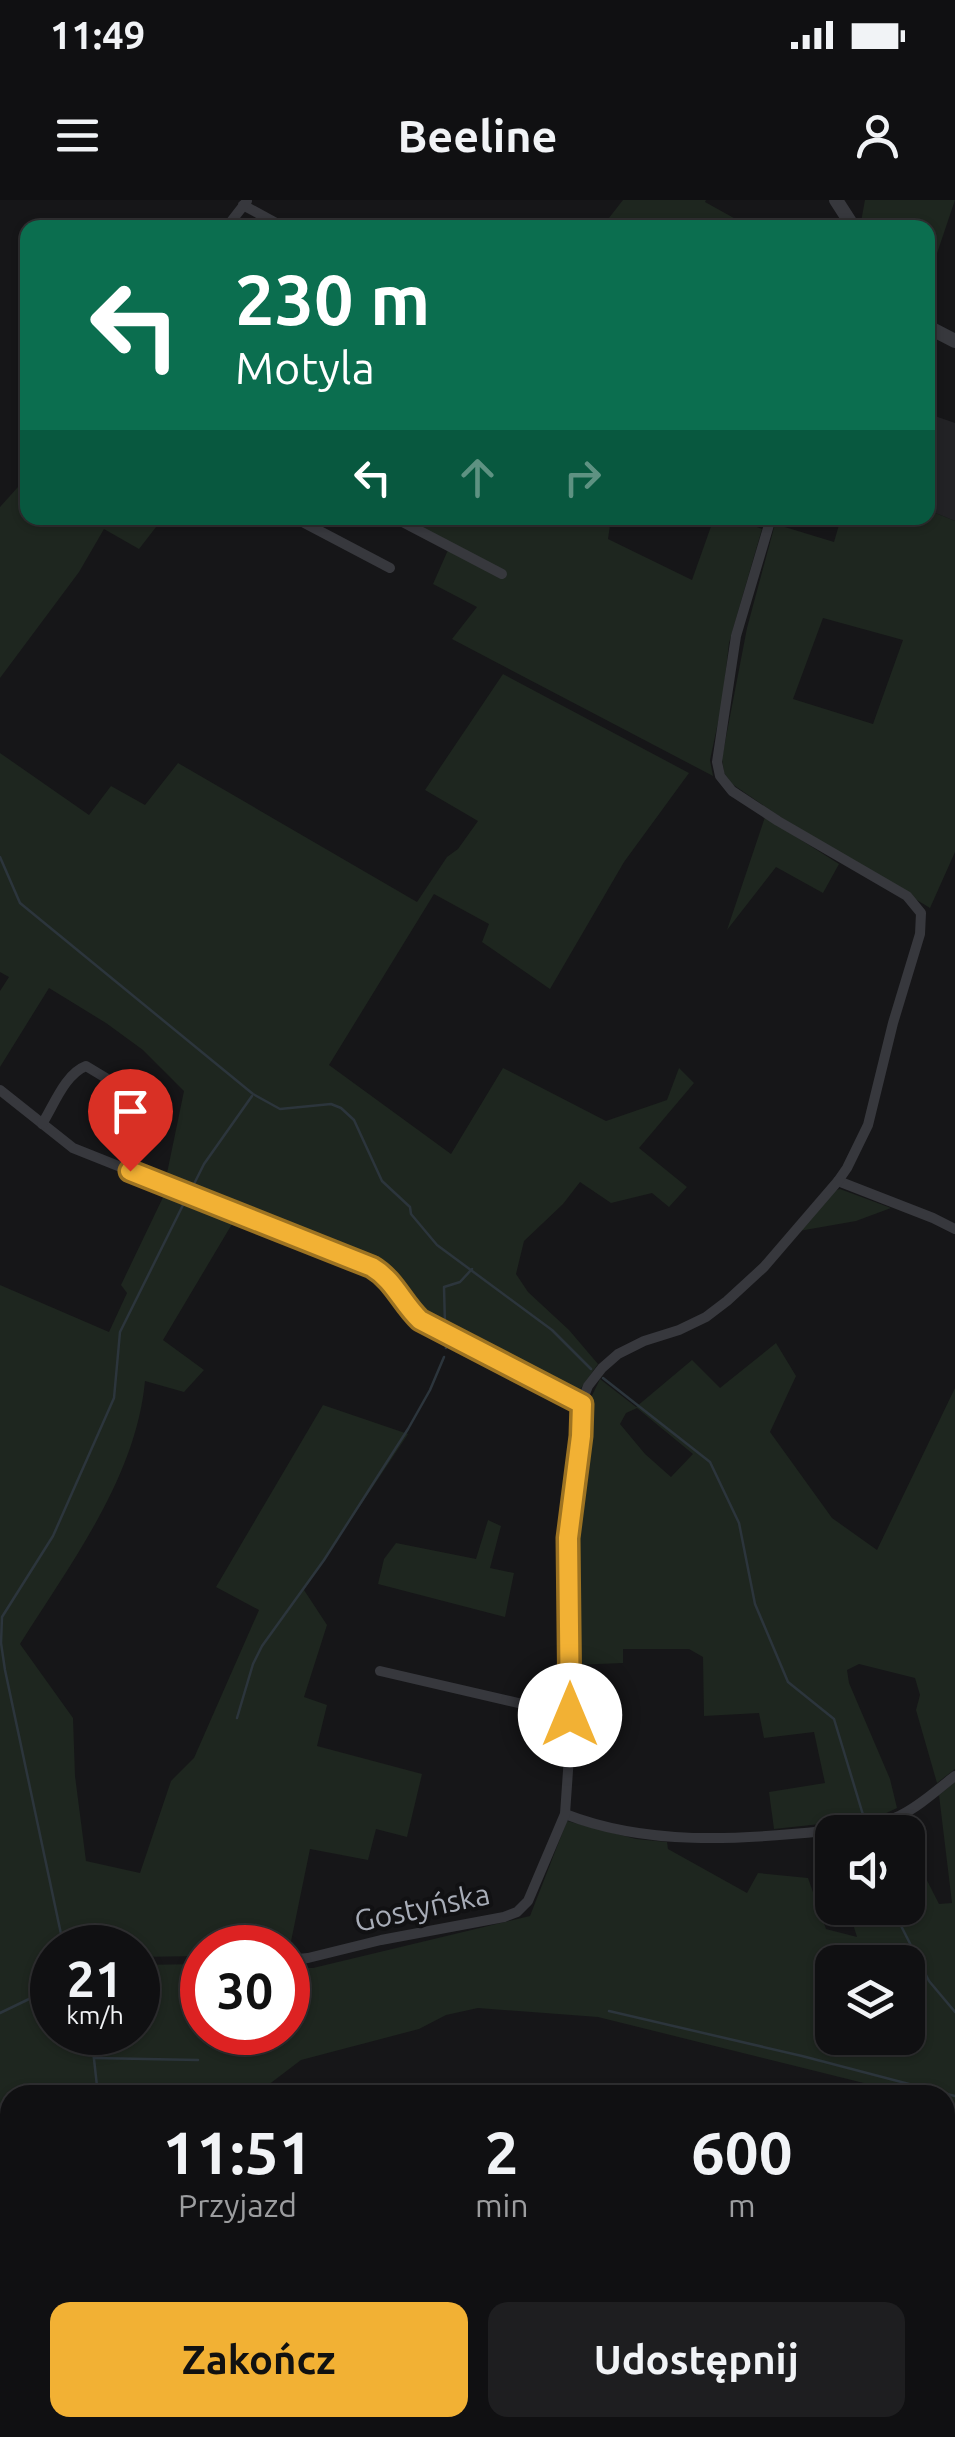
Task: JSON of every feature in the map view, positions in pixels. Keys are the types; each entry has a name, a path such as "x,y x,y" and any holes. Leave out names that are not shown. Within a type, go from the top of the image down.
{"street":[{"path":"245,203 272,220"},
{"path":"308,525 390,568"},
{"path":"408,525 502,574"},
{"path":"770,525 736,636 717,762 720,776 732,790 778,822 907,896 921,914 922,922 888,1038 868,1125 838,1181 764,1267 727,1301 692,1323 618,1354 588,1386 582,1404 568,1538 570,1715 566,1814 622,1831 756,1838 886,1821 900,1816 955,1776"},
{"path":"42,1124 80,1067 86,1066 139,1098"},
{"path":"0,1090 73,1148 372,1267 384,1274 420,1320 582,1404"},
{"path":"838,1181 955,1229"},
{"path":"380,1671 570,1715"},
{"name":"Gostyńska","path":"310,1958 517,1912 528,1901 566,1814"}],"shaded area":[{"path":"623,200 706,200 737,220 607,220"},
{"path":"865,200 955,200 935,259 935,220 861,220"},
{"path":"935,416 955,423 955,521 935,513"},
{"path":"20,485 20,525 158,525 139,549 104,529 79,572 0,678 0,507"},
{"path":"935,513 955,521 955,852 930,908 779,816 732,784 724,773 722,758 747,628 775,525 834,542 839,525 935,525","holes":["823,618 903,640 873,724 793,699"]},
{"path":"416,525 610,525 608,539 692,580 712,525 752,525 762,529 729,643 710,760 713,776 452,639 477,607 433,584 448,550 412,531"},
{"path":"503,674 689,773 624,862 550,989 482,942 489,924 434,894 329,1065 451,1154 503,1068 606,1121 667,1100 679,1068 694,1083 639,1148 687,1187 669,1207 652,1193 611,1203 580,1182 524,1241 516,1274 528,1292 598,1364 579,1391 567,1394 431,1320 411,1306 386,1271 363,1257 166,1178 184,1091 143,1050 49,988 0,1067 0,991 9,977 0,972 0,753 89,815 111,786 145,805 178,763 417,902 447,857 458,849 478,821 425,790"},
{"path":"765,817 839,864 823,893 776,867 727,930"},
{"path":"840,1189 891,1208 856,1221 799,1231 834,1191"},
{"path":"166,1191 235,1219 163,1340 204,1370 184,1392 145,1381 129,1452 115,1486 20,1644 73,1718 75,1776 86,1861 140,1873 171,1781 194,1758 259,1610 216,1587 323,1405 408,1434 304,1590 327,1625 304,1697 327,1705 317,1746 422,1774 407,1837 376,1829 368,1860 310,1849 294,1925 180,1925 180,1956 160,1957 160,1925 30,1925 30,2055 160,2055 160,1965 180,1964 180,2055 310,2055 310,1968 530,1916 567,1821 636,1839 667,1842 668,1849 747,1893 758,1873 808,1878 815,1898 815,1925 825,1925 826,1929 857,1937 853,1925 925,1925 925,1876 939,1904 952,1903 939,1795 955,1782 955,2085 872,2085 598,2017 478,2008 446,2015 419,2029 301,2060 268,2085 0,2085 0,1285 109,1332 127,1293 121,1285"},
{"path":"776,1343 796,1376 770,1432 832,1518 877,1550 955,1388 955,1769 937,1783 916,1710 920,1695 915,1678 859,1664 847,1670 890,1779 897,1808 882,1815 815,1815 815,1825 774,1829 769,1792 825,1783 814,1732 764,1738 759,1713 704,1716 703,1657 689,1649 623,1649 623,1663 574,1665 574,1526 586,1408 600,1379 636,1407 692,1360 720,1388","holes":["637,1408 693,1454 671,1477 620,1424 626,1413"]},
{"path":"488,1520 501,1526 490,1568 514,1573 505,1617 378,1584 384,1559 396,1543 476,1559"}],"waterway":[{"path":"0,857 20,903 253,1094 280,1109 331,1104 341,1108 354,1120 382,1181 410,1207 411,1214 437,1245 552,1330 591,1369"},
{"path":"193,1186 252,1096"},
{"path":"59,1925 5,1670 2,1617 53,1536 114,1398 120,1332 186,1199"},
{"path":"445,1325 444,1287 460,1282 472,1269"},
{"path":"445,1339 446,1348"},
{"path":"237,1718 262,1646 324,1560 408,1429 444,1357"},
{"path":"603,1378 710,1462 739,1523 755,1604 788,1682 834,1719 863,1815"},
{"path":"901,1925 929,1981 955,2012"},
{"path":"0,2013 30,1999"},
{"path":"609,2011 913,2085"},
{"path":"94,2055 97,2085"},
{"path":"94,2058 198,2060"}],"route":[{"path":"130,1171 372,1267 384,1274 420,1320 582,1404 568,1538 570,1715"}]}
